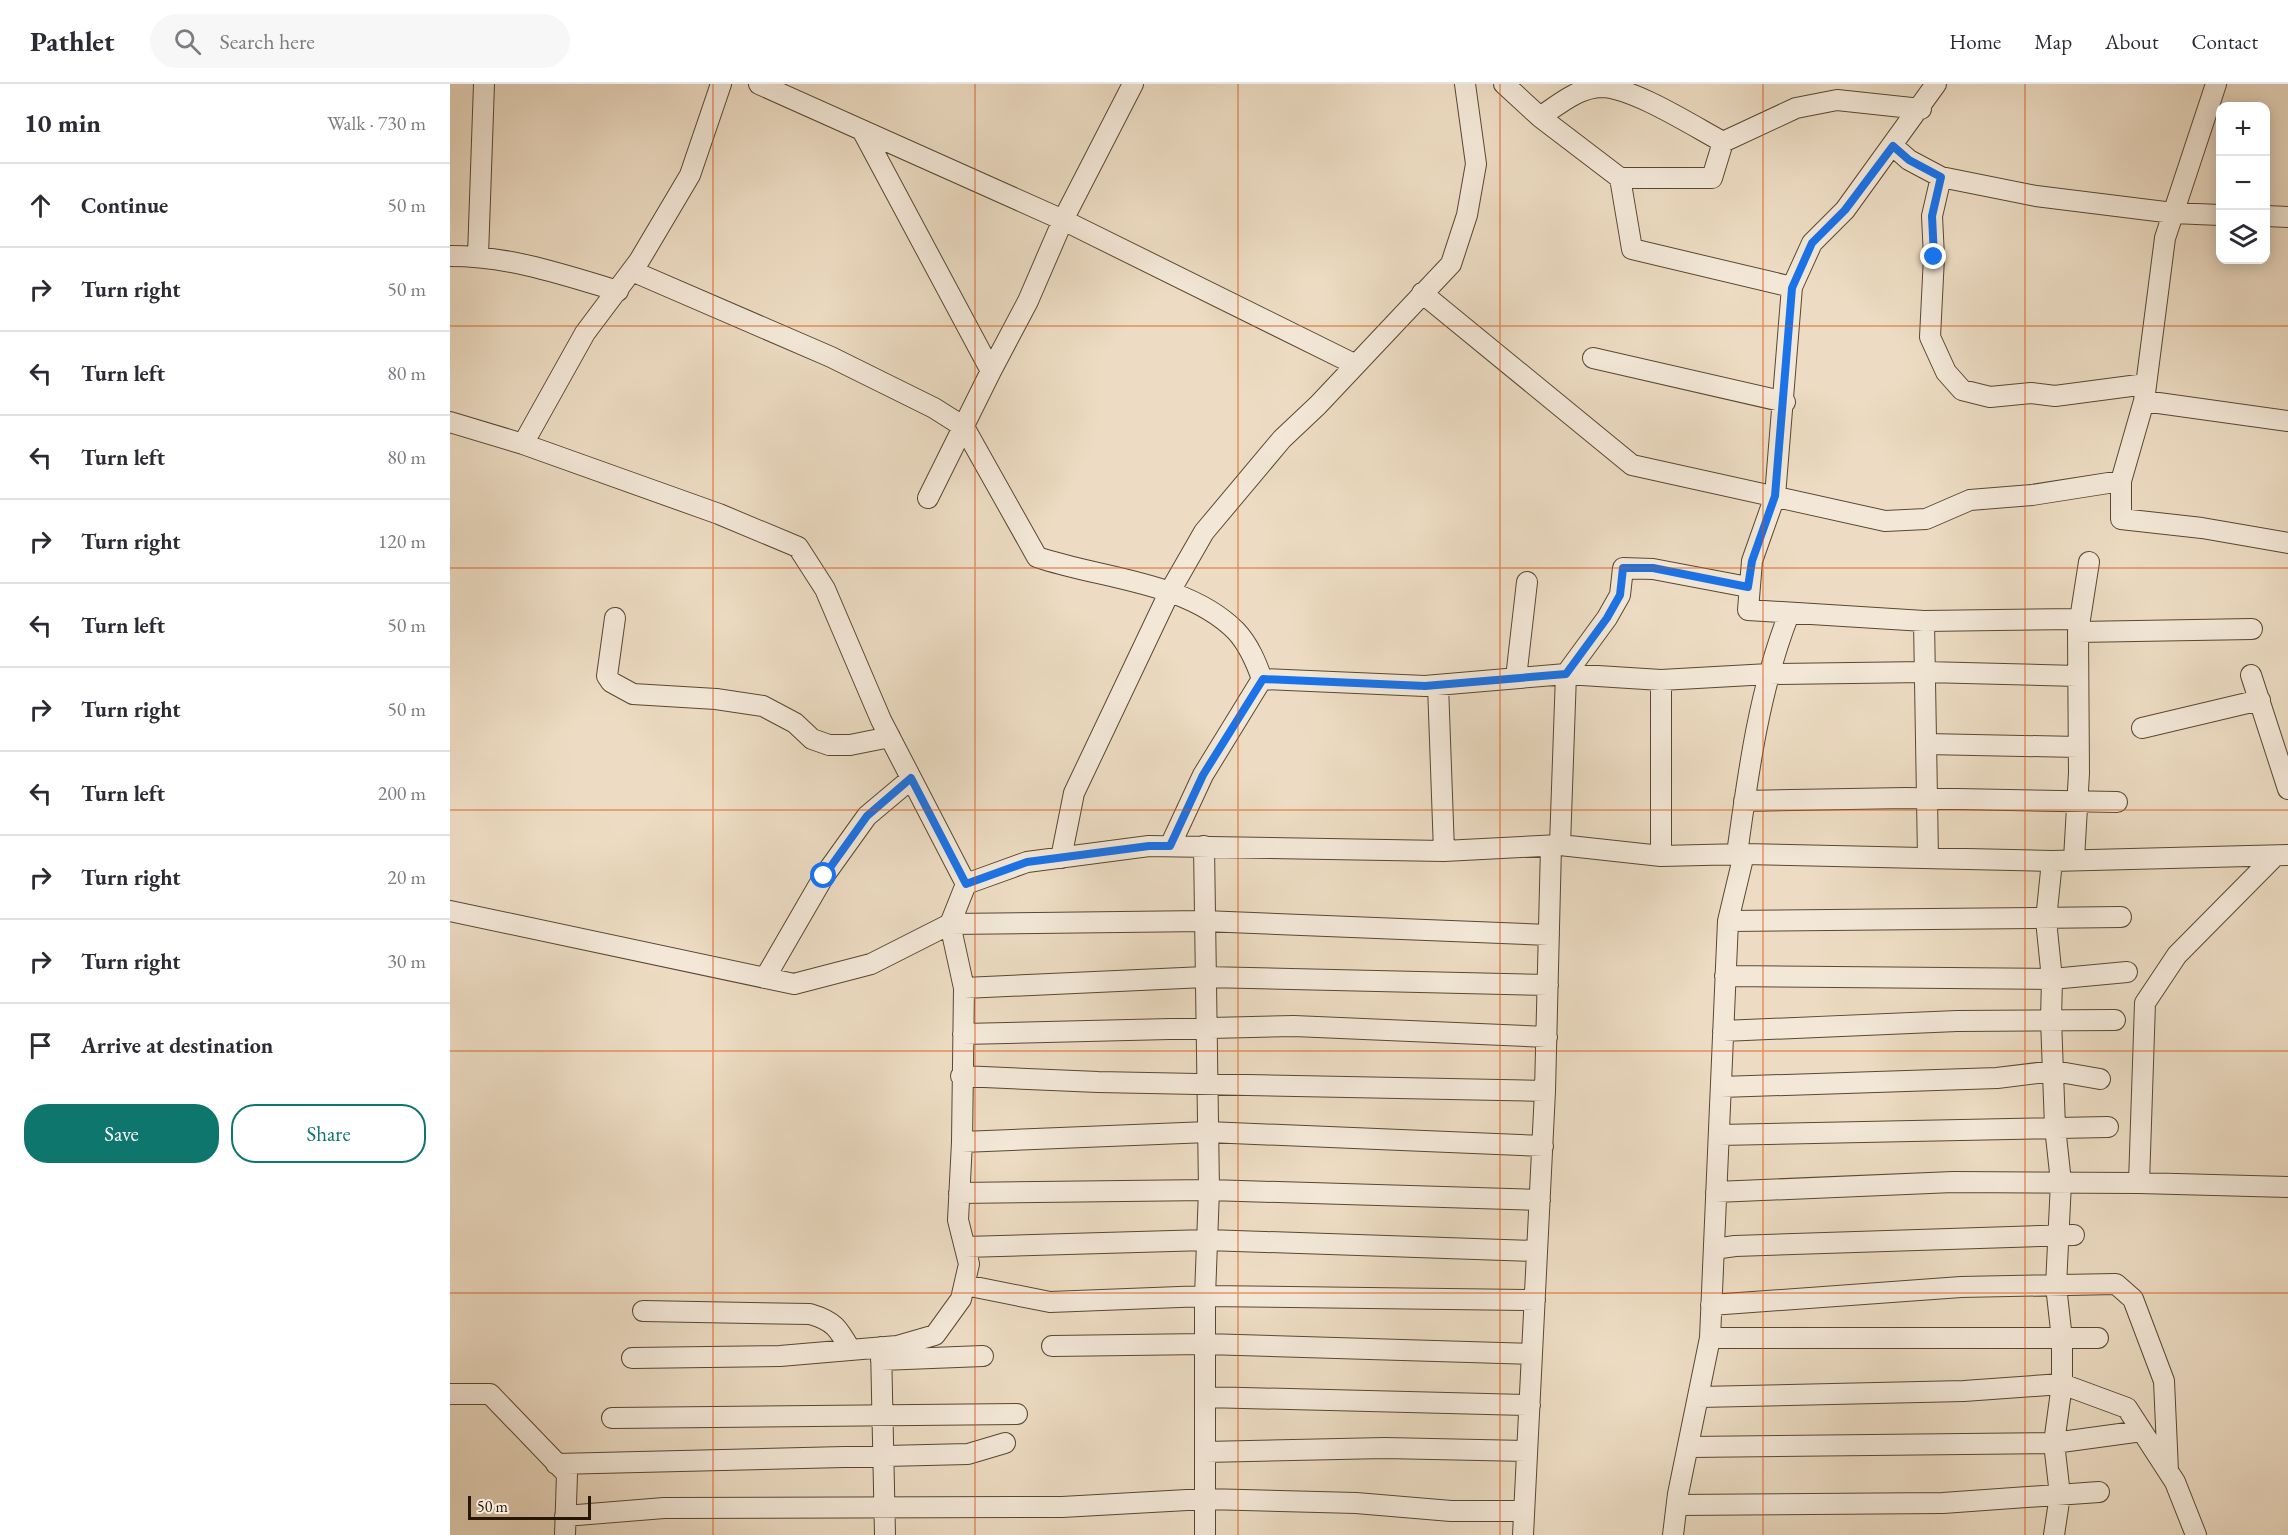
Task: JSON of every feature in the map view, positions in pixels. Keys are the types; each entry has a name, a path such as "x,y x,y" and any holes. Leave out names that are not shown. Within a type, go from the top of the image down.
{"street":[{"path":"478,256 484,84"},
{"path":"523,444 585,333 632,271 690,175 721,84"},
{"path":"759,84 1063,220 1354,364"},
{"path":"928,498 1028,301 1063,220 1133,84"},
{"path":"1061,858 1074,793 1169,593 1204,532 1282,439 1318,405 1354,364 1451,264 1467,215 1476,164 1465,84"},
{"path":"1504,84 1540,117 1620,178 1712,178 1723,142 1796,108 1838,100 1921,109"},
{"path":"1936,84 1921,109 1845,210 1812,243 1792,288 1785,402 1775,496 1752,561 1748,587 1748,610 1924,621 2252,630"},
{"path":"2216,84 2164,238 2145,392 2121,481 2121,519 2202,528 2288,543"},
{"path":"1540,117 1574,95 1601,87 1635,96 1723,142"},
{"path":"862,130 991,371"},
{"path":"1893,146 1909,160 1941,177 2036,196 2173,213 2216,215"},
{"path":"1941,177 1932,216 1934,257 1930,337 1946,372 1962,390 1990,398 2031,393 2055,396 2145,392 2288,421"},
{"path":"1620,178 1632,249 1792,288"},
{"path":"2270,216 2288,217"},
{"path":"450,256 478,256 526,262 618,291"},
{"path":"632,271 831,357 934,408 964,427 1037,557 1169,593 1212,611 1237,632 1252,654 1263,679"},
{"path":"1422,293 1632,465 1885,521 1926,519 1970,500 2032,495 2121,481"},
{"path":"1593,358 1785,402"},
{"path":"450,422 523,444 719,514 798,547 825,589 890,737 966,884"},
{"path":"2074,859 2078,747 2078,626 2090,562"},
{"path":"1523,1535 1543,1146 1549,935 1566,674 1607,618 1620,595 1623,568 1653,568 1748,587"},
{"path":"1516,678 1527,582"},
{"path":"1673,1535 1710,1338 1728,921 1740,854 1744,801 1769,674 1789,614"},
{"path":"615,618 607,676 620,689 633,694 716,699 762,706 795,723 812,739 829,745 850,745 890,737"},
{"path":"1924,621 1928,858"},
{"path":"1263,679 1438,685 1566,674 1661,680 1769,674 1925,672 2077,676"},
{"path":"2251,675 2288,789"},
{"path":"1170,846 1203,775 1263,679"},
{"path":"1661,680 1661,856"},
{"path":"1438,685 1444,851"},
{"path":"2142,728 2260,700"},
{"path":"1926,744 2078,747"},
{"path":"765,978 824,876 867,816 911,778"},
{"path":"1744,801 1927,798 2117,802"},
{"path":"881,1354 897,1346 935,1335 962,1299 969,1264 958,1220 962,1142 961,1076 964,988 950,924 966,884 1027,862 1170,846 1444,851 1556,845 1661,856 1740,854 2052,861 2281,855"},
{"path":"1204,846 1209,1190 1205,1296 1205,1535"},
{"path":"2139,1183 2145,1003 2177,955 2281,855"},
{"path":"2052,861 2046,920 2052,979 2051,1019 2055,1127 2067,1235 2056,1286 2062,1339 2062,1383 2054,1443 2060,1495 2054,1535"},
{"path":"450,911 794,984 871,964 950,924 1204,921 1549,935"},
{"path":"1728,921 2046,920 2121,917"},
{"path":"1725,976 2052,979 2127,972"},
{"path":"964,988 1205,977 1548,986"},
{"path":"1723,1031 2051,1019 2115,1020"},
{"path":"963,1034 1294,1026 1547,1037"},
{"path":"1721,1087 1997,1078 2054,1071 2100,1079"},
{"path":"961,1076 1098,1082 1545,1091"},
{"path":"1719,1135 2108,1127"},
{"path":"962,1142 1208,1132 1543,1146"},
{"path":"1716,1192 1953,1182 2288,1187"},
{"path":"959,1193 1209,1190 1540,1200"},
{"path":"1714,1250 1735,1246 2067,1235"},
{"path":"965,1247 1207,1240 1536,1251"},
{"path":"1711,1305 1961,1287 2116,1284 2133,1299 2164,1381 2168,1471"},
{"path":"965,1285 1050,1302 1205,1296 1535,1300"},
{"path":"643,1311 810,1314 829,1320 839,1330 850,1349"},
{"path":"1710,1338 2098,1338"},
{"path":"1052,1346 1205,1344 1532,1354"},
{"path":"632,1358 780,1356 850,1349 881,1354 983,1356"},
{"path":"881,1354 885,1535"},
{"path":"1699,1397 1964,1391 2062,1383 2127,1408 2168,1471 2196,1535"},
{"path":"450,1394 490,1394 567,1474 565,1525 664,1508 1062,1507 1205,1499 1356,1503 1451,1511 1524,1511"},
{"path":"1205,1397 1530,1405"},
{"path":"612,1418 1017,1414"},
{"path":"1689,1447 2054,1443 2142,1431"},
{"path":"556,1464 968,1454 1005,1443"},
{"path":"1205,1452 1385,1448 1527,1451"},
{"path":"1677,1505 1943,1503 2099,1492"}],"route":[{"path":"824,876 867,816 911,778 966,884 1027,862 1149,846 1170,846 1203,775 1263,679 1425,686 1566,674 1607,618 1620,595 1623,568 1653,568 1748,587 1752,561 1775,496 1785,402 1792,288 1812,243 1845,210 1893,146 1909,160 1941,177 1932,216 1934,257"}]}
